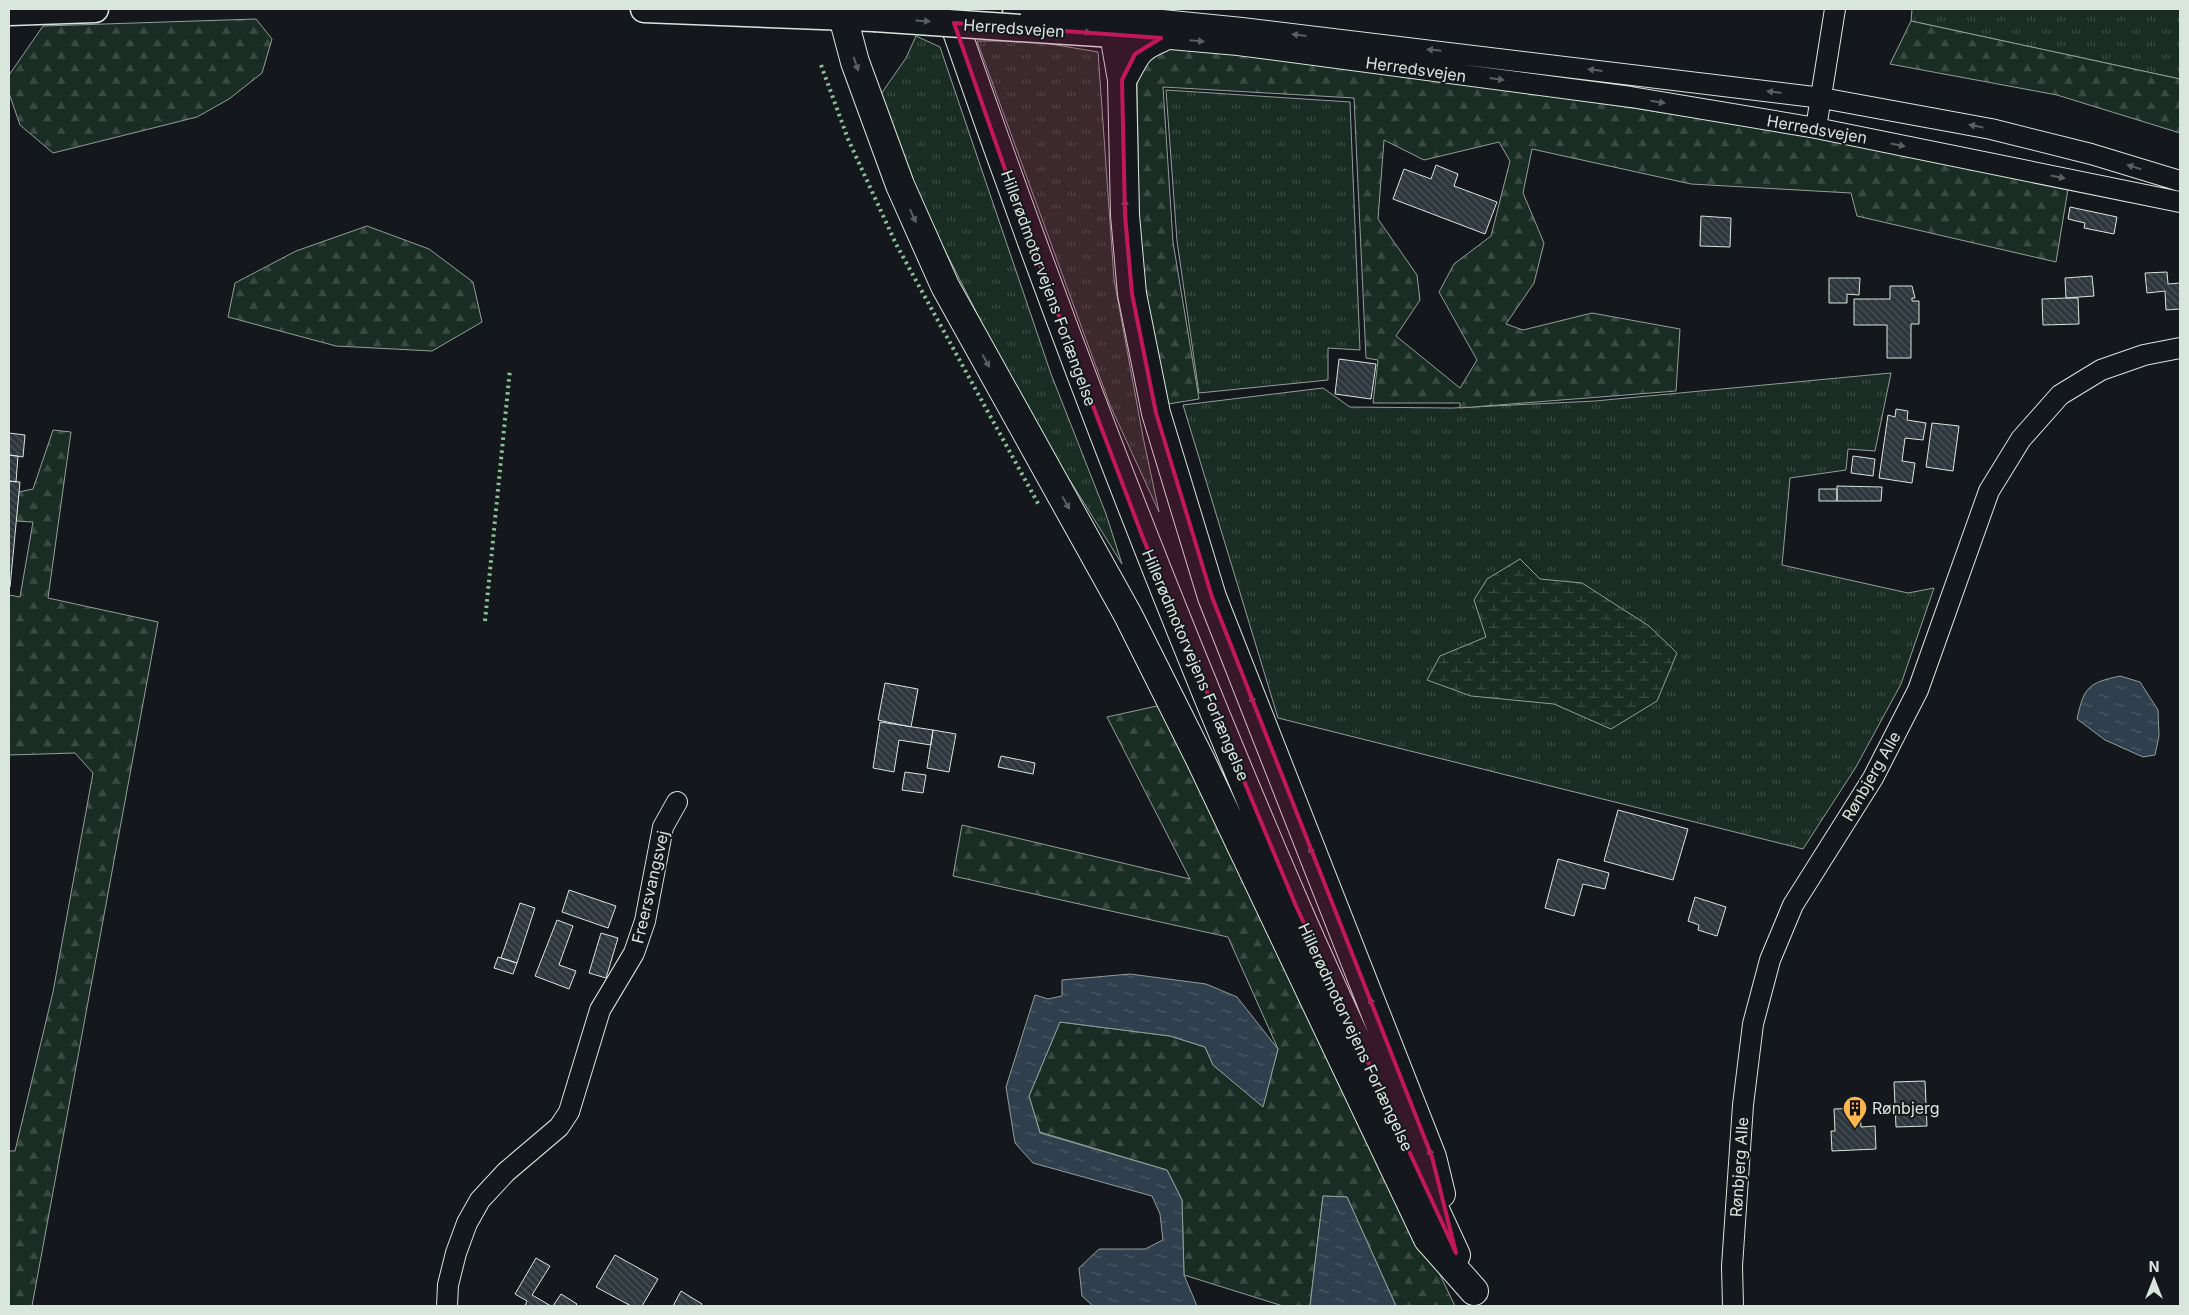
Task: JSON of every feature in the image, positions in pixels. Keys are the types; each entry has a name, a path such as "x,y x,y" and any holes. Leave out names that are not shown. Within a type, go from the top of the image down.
{"highway":[{"name":"Hillerødmotorvejens Forlængelse","path":"949,9 1023,221 1143,538 1296,906 1477,1299"},
{"path":"842,13 855,62 900,185 945,286 1128,615 1200,758 1428,1239 1477,1299"},
{"path":"1112,20 1122,80 1125,215 1132,294 1156,413 1212,597 1432,1157 1456,1253"},
{"path":"1122,80 1135,54 1145,45 1161,38"}],"main road":[{"path":"9,12 95,9"},
{"name":"Herredsvejen","path":"644,9 842,13 874,18 1112,20"}],"street":[{"path":"1816,128 1835,9"},
{"name":"Herredsvejen","path":"1112,20 1242,28 1822,98 1991,129 2091,154 2180,181"},
{"name":"Herredsvejen","path":"1112,20 1161,38 1238,45 1621,96 1816,128 2180,202"},
{"name":"Rønbjerg Alle","path":"1733,1306 1732,1266 1743,1115 1753,1024 1770,960 1793,905 1873,778 1918,690 1989,491 2021,439 2060,394 2101,370 2144,355 2180,348"},
{"name":"Freersvangsvej","path":"447,1306 448,1285 456,1252 467,1223 480,1200 506,1172 559,1127 569,1112 600,1010 634,953 645,921 663,828 677,802"}],"highlighted area":[{"path":"954,23 1161,38 1135,54 1122,80 1125,215 1132,294 1156,413 1212,597 1432,1157 1456,1253 1296,906 1143,538 1023,221"}],"green space":[{"path":"1912,9 2180,9 2180,79 1911,21"},
{"path":"256,19 272,39 262,73 229,99 197,117 53,153 20,125 9,93 9,75 43,26"},
{"path":"1911,21 2180,79 2180,133 2057,95 1890,64"},
{"path":"916,36 940,47 1051,374 1106,514 1122,564 1056,458 995,349 924,209 881,94 906,58"},
{"path":"977,41 1033,41 1098,52 1114,279 1159,512 1110,405"},
{"path":"1161,48 1208,48 1368,67 1858,145 2068,189 2056,262 1857,216 1851,193 1691,184 1532,149 1523,193 1544,243 1534,283 1506,324 1523,330 1592,313 1680,329 1676,391 1460,408 1460,403 1373,403 1378,360 1366,358 1354,98 1163,87 1173,242 1199,399 1162,405 1140,269 1137,84 1142,64","holes":["1384,140 1424,160 1499,142 1510,161 1491,236 1454,264 1439,292 1477,360 1460,388 1396,336 1420,300 1417,275 1378,219"]},
{"path":"1166,90 1350,102 1360,350 1328,348 1328,380 1199,393 1177,241"},
{"path":"367,226 429,249 473,282 482,322 432,351 336,346 228,317 235,283 296,251"},
{"path":"1891,373 1875,451 1848,449 1846,470 1790,478 1782,565 1908,593 1934,588 1901,684 1856,767 1803,849 1278,718 1183,405 1323,388 1350,407 1452,408 1595,401"},
{"path":"53,430 71,432 48,598 158,622 32,1306 9,1306 9,1151 15,1151 53,992 93,773 75,753 9,755 9,595 20,597 33,522 16,521 19,492 33,489"},
{"path":"1520,559 1540,579 1582,583 1649,626 1677,653 1657,701 1611,729 1554,704 1471,696 1427,680 1440,656 1486,637 1474,600 1487,579"},
{"path":"1166,704 1455,1306 1396,1306 1347,1197 1323,1196 1310,1306 1283,1306 1184,1275 1182,1200 1167,1170 1040,1132 1029,1096 1060,1022 1170,1036 1205,1047 1213,1065 1263,1106 1278,1049 1228,937 953,876 962,825 1190,879 1107,717"}],"water":[{"path":"2120,676 2140,682 2158,710 2159,736 2155,755 2143,757 2105,740 2077,719 2082,700 2089,688 2101,681"},
{"path":"1130,974 1206,984 1237,997 1278,1049 1263,1107 1213,1065 1205,1047 1170,1036 1060,1022 1029,1096 1040,1133 1167,1170 1182,1200 1184,1275 1197,1306 1093,1306 1082,1296 1079,1268 1099,1249 1145,1249 1163,1240 1160,1214 1152,1196 1033,1163 1015,1143 1006,1087 1035,995 1048,999 1062,996 1062,980"},
{"path":"1323,1196 1347,1197 1396,1306 1310,1306"}],"building":[{"path":"1436,165 1458,174 1454,186 1497,202 1485,234 1393,199 1404,169 1431,179"},
{"path":"2070,207 2117,217 2114,234 2084,228 2085,223 2068,219"},
{"path":"1701,216 1731,218 1730,247 1700,246"},
{"path":"2167,272 2168,284 2180,283 2180,309 2166,310 2165,291 2147,293 2145,273"},
{"path":"2092,276 2094,296 2066,298 2065,278"},
{"path":"1829,278 1860,278 1859,295 1847,294 1847,303 1829,303"},
{"path":"1890,286 1912,286 1915,298 1912,298 1912,301 1919,301 1919,324 1911,324 1911,358 1887,358 1887,325 1854,325 1854,299 1890,299"},
{"path":"2078,298 2079,324 2043,325 2042,299"},
{"path":"1339,359 1376,364 1371,399 1335,394"},
{"path":"1896,409 1908,411 1907,420 1926,423 1923,440 1905,438 1902,461 1915,463 1912,483 1879,478 1888,415 1895,417"},
{"path":"1932,423 1959,426 1953,471 1926,467"},
{"path":"9,433 25,435 23,457 9,455"},
{"path":"9,455 18,456 16,482 9,481"},
{"path":"1853,456 1875,459 1873,476 1851,473"},
{"path":"9,481 20,482 10,587 9,587"},
{"path":"1837,486 1882,487 1881,501 1837,501"},
{"path":"1819,489 1837,489 1837,501 1819,501"},
{"path":"885,683 918,689 911,727 878,720"},
{"path":"880,722 933,730 931,745 899,740 894,772 873,768"},
{"path":"933,730 956,734 949,772 927,768"},
{"path":"1001,756 1035,763 1033,774 998,767"},
{"path":"905,772 926,775 923,793 902,790"},
{"path":"1618,810 1688,829 1673,880 1604,861"},
{"path":"1558,859 1609,873 1605,889 1583,884 1574,916 1545,908"},
{"path":"569,890 616,906 608,928 562,912"},
{"path":"1695,897 1726,907 1717,936 1698,930 1699,925 1688,921"},
{"path":"520,903 535,908 517,963 501,958"},
{"path":"557,920 573,926 559,965 576,971 569,989 535,976"},
{"path":"601,933 618,938 606,978 589,973"},
{"path":"498,957 517,963 513,974 494,968"},
{"path":"1925,1081 1927,1126 1896,1127 1894,1082"},
{"name":"Rønbjerg","path":"1860,1108 1861,1127 1875,1126 1876,1149 1832,1151 1831,1131 1835,1131 1834,1109"},
{"path":"615,1255 658,1279 642,1306 631,1306 596,1287"},
{"path":"536,1258 550,1266 532,1295 551,1306 525,1306 527,1301 515,1294"},
{"path":"681,1291 702,1304 701,1306 673,1306"},
{"path":"561,1294 577,1304 575,1306 553,1306"}],"hedge":[{"path":"821,65 848,139 896,244 1040,507"},
{"path":"485,621 510,369"}],"place":[{"name":"Rønbjerg","path":"1855,1129"}]}
